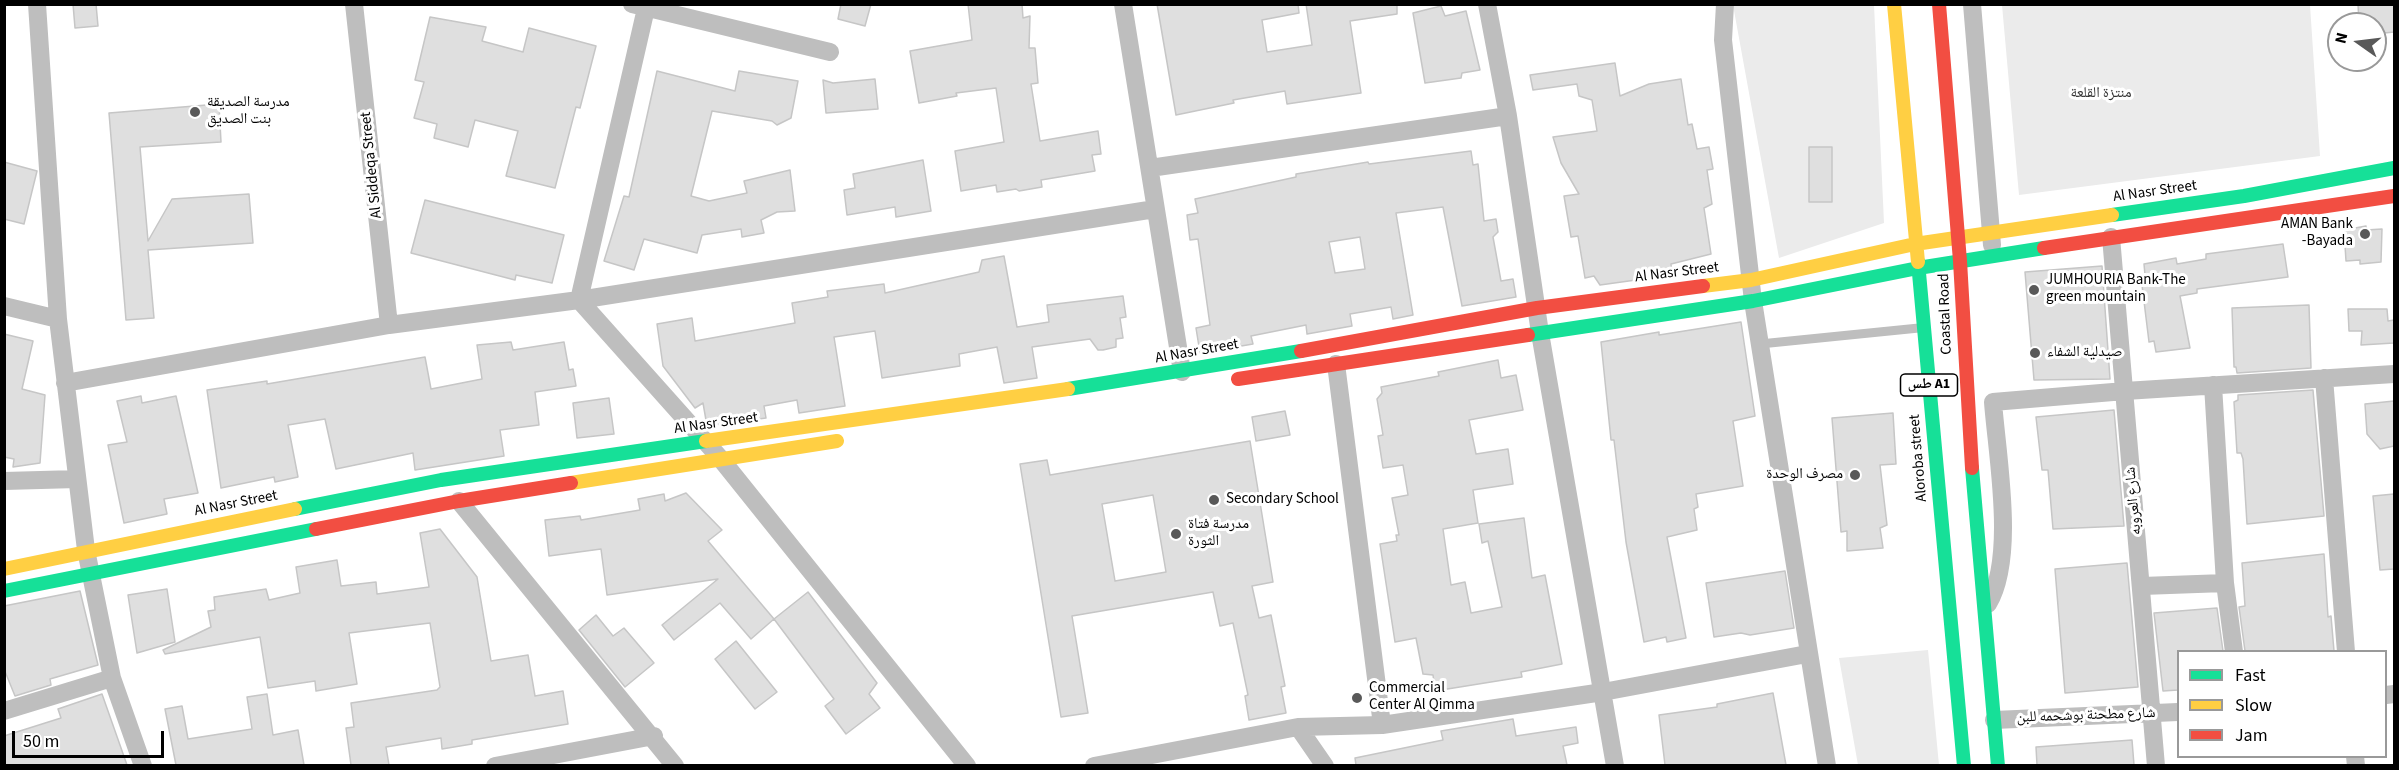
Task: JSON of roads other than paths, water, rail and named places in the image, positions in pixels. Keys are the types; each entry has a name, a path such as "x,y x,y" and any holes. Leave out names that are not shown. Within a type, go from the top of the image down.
{"main road":[{"name":"Aloroba street","path":"1894,4 1964,765"},
{"name":"Coastal Road","path":"1939,4 1960,261 1966,405 1998,765"},
{"name":"Al Nasr Street","path":"4,569 86,550 441,480 1182,372 1537,308 1751,280 1915,244 2244,196 2394,168"},
{"path":"1229,381 1753,301 1993,255 2394,196"},
{"path":"4,591 459,501 850,438"}],"street":[{"path":"37,4 58,319 76,479 86,550 112,678 143,765"},
{"name":"Al Siddeqa Street","path":"354,4 389,325"},
{"path":"1123,4 1182,372"},
{"path":"1487,4 1508,116 1540,333 1615,765"},
{"path":"1725,4 1723,40 1753,301 1807,654 1827,765"},
{"path":"1972,4 1993,255"},
{"path":"579,300 642,6 830,52"},
{"path":"1150,168 1508,116"},
{"path":"65,383 389,325 579,300 1155,209"},
{"name":"شارع العروبه","path":"2110,237 2156,765"},
{"path":"579,300 720,458 967,765"},
{"path":"4,306 58,319"},
{"path":"1336,364 1382,725"},
{"path":"1984,611 1995,593 2001,570 2002,520 1993,402 2394,374"},
{"path":"2324,378 2346,650"},
{"path":"2213,386 2225,583 2234,650"},
{"path":"4,481 76,479"},
{"path":"459,501 654,736 675,765"},
{"path":"2142,586 2225,583"},
{"path":"1094,765 1298,727 1382,725 1603,692 1807,654"},
{"path":"4,711 112,678"},
{"name":"شارع مطحنة بوشحمه للبن","path":"1994,720 2177,712"},
{"path":"1298,727 1325,765"},
{"path":"495,765 654,736"}],"lane":[{"path":"1760,344 1923,328"}],"place":[{"name":"مدرسة الصديقة بنت الصديق","path":"195,112"},
{"name":"AMAN Bank -Bayada","path":"2365,234"},
{"name":"JUMHOURIA Bank-The green mountain","path":"2034,290"},
{"name":"صيدلية الشفاء","path":"2035,353"},
{"name":"مصرف الوحدة","path":"1855,475"},
{"name":"Secondary School","path":"1214,500"},
{"name":"مدرسة فتاة الثورة","path":"1176,534"},
{"name":"Commercial Center Al Qimma","path":"1357,698"}],"park label":[{"name":"منتزة القلعة","path":"2101,94"}]}
